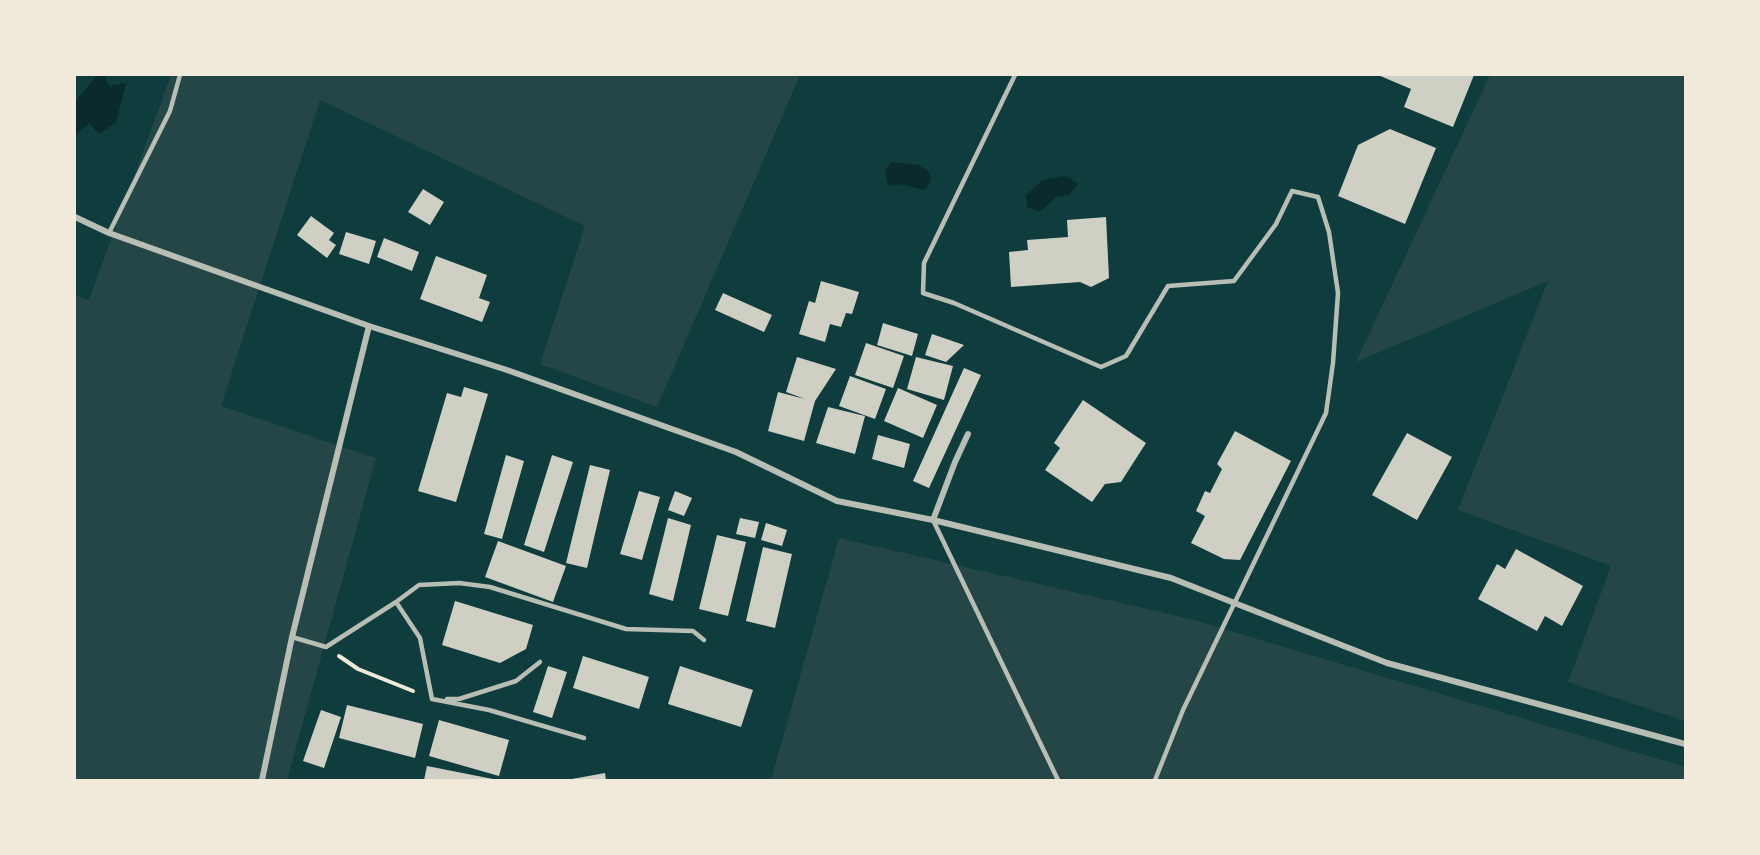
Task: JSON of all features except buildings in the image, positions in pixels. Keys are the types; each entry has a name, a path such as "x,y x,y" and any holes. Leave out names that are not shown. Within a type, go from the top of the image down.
{"street":[{"path":"75,217 109,233 369,326 507,370 736,452 837,501 933,520 1171,578 1387,663 1685,744"},
{"path":"262,780 292,637 369,326"},
{"path":"933,520 968,434"}],"lane":[{"path":"109,233 170,111 180,75"},
{"path":"1016,75 924,263 923,293 954,303 1101,368 1126,356 1168,286 1234,281 1276,224 1292,191 1318,196 1329,232 1338,293 1334,363 1326,413 1184,710 1155,780"},
{"path":"933,520 1058,780"},
{"path":"292,637 326,647 419,585 459,583 490,587 626,629 693,631 704,640"},
{"path":"396,602 420,638 432,699"},
{"path":"432,699 459,699 516,681 540,662"},
{"path":"432,699 489,710 585,738"}],"path":[{"path":"326,647 358,669 432,699"}],"shaded area":[{"path":"97,75 104,75 109,86 126,83 116,122 99,134 89,123 75,135 75,102"},
{"path":"171,75 800,75 657,407 540,364 585,226 320,100 221,406 376,458 287,780 75,780 75,295 89,300"},
{"path":"1490,75 1685,75 1685,721 1568,682 1611,566 1458,510 1548,281 1356,362"},
{"path":"892,162 918,165 927,170 931,177 929,185 923,190 901,184 888,186 885,169"},
{"path":"1066,176 1078,184 1069,195 1056,197 1040,212 1027,207 1026,195 1043,180"},
{"path":"839,538 1191,619 1685,767 1685,780 771,780"}]}
